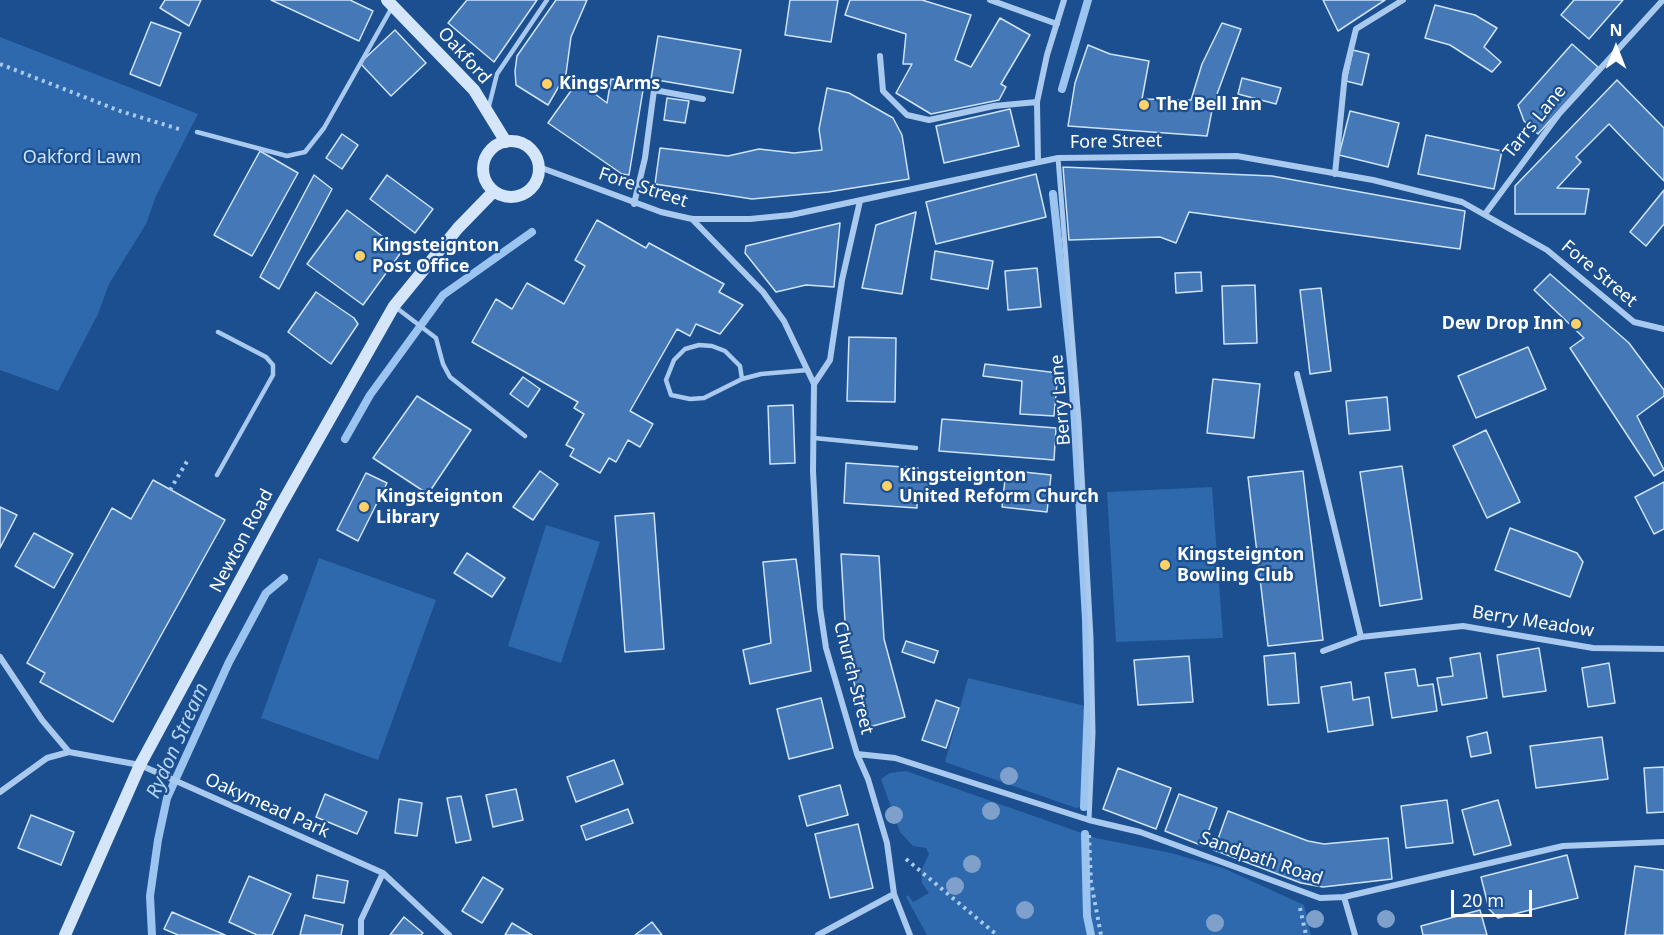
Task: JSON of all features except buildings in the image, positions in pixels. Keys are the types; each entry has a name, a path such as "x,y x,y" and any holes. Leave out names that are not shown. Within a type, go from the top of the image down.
{"main road":[{"name":"Oakford","path":"390,3 474,90 506,142"},
{"path":"506,142 524,144 536,158 539,167 538,176 528,191 511,197 494,191 484,176 485,159 490,151 506,142"},
{"name":"Newton Road","path":"65,935 140,765 283,502 394,306 458,228 494,191"}],"street":[{"path":"990,0 1057,24"},
{"path":"1038,161 1037,102 1047,55 1064,0"},
{"path":"1335,174 1345,74 1356,28 1403,0"},
{"name":"Tarrs Lane","path":"1485,213 1559,114 1663,0"},
{"path":"880,56 883,91 907,115 929,120 994,106 1037,102"},
{"path":"634,204 645,158 654,90 704,99"},
{"name":"Fore Street","path":"539,167 634,204 693,219 750,219 791,215 1058,158 1237,156 1373,180 1462,202 1547,250 1634,322 1664,329"},
{"name":"Berry Lane","path":"1058,158 1078,421 1091,638 1093,733 1089,820"},
{"path":"814,384 830,360 842,280 860,201"},
{"name":"Church Street","path":"693,219 764,292 784,321 814,384 813,471 820,608 826,648 857,754 868,779 887,843 894,894 910,935"},
{"path":"1297,374 1361,637"},
{"name":"Berry Meadow","path":"1323,651 1361,637 1462,626 1593,648 1664,649"},
{"path":"0,657 42,720 69,752 47,758 0,792"},
{"name":"Oakymead Park","path":"69,752 140,765 383,873 449,935"},
{"name":"Sandpath Road","path":"857,754 896,758 1089,820 1140,832 1320,898 1344,897 1563,846 1664,842"},
{"path":"361,935 361,920 383,873"},
{"path":"818,935 894,894"},
{"path":"1344,897 1355,935"}],"lane":[{"path":"487,114 497,74 548,0"},
{"path":"197,132 287,156 305,152 324,128 390,3"},
{"path":"394,306 436,338 443,364 450,377 525,436"},
{"path":"217,475 273,375 273,365 266,357 218,332"},
{"path":"742,378 736,360 726,351 712,346 699,345 685,349 674,360 666,380 671,395 690,399 704,398 742,378 808,370"},
{"path":"814,438 916,448"}],"path":[{"path":"0,64 120,111 179,130 197,132"},
{"path":"170,490 189,458"},
{"path":"1089,820 1091,882 1101,935"},
{"path":"887,843 997,935"},
{"path":"1304,893 1300,905 1305,935"}],"green space":[{"name":"Oakford Lawn","path":"0,37 198,114 156,196 146,224 109,284 98,314 58,391 0,370"},
{"name":"Kingsteignton Bowling Club","path":"1212,487 1223,638 1116,642 1107,492"},
{"path":"546,525 600,542 561,663 508,646"},
{"path":"319,558 436,600 378,760 261,718"},
{"path":"968,678 1085,706 1081,807 1076,808 945,762"},
{"path":"906,771 1096,838 1171,853 1223,868 1304,905 1311,935 927,935 906,897 908,895 913,902 929,893 922,883 921,871 929,854 926,848 913,846 900,832 881,779 890,773"}],"waterway":[{"path":"1062,89 1088,0"},
{"path":"1053,194 1072,371 1086,620 1088,706 1084,807"},
{"path":"345,439 370,395 443,295 532,232"},
{"name":"Rydon Stream","path":"152,935 150,896 167,798 229,662 266,593 284,578"},
{"path":"1085,834 1087,916 1091,935"}],"place":[{"name":"Kings Arms","path":"547,84"},
{"name":"The Bell Inn","path":"1144,105"},
{"name":"Kingsteignton Post Office","path":"360,256"},
{"name":"Dew Drop Inn","path":"1576,324"},
{"name":"Kingsteignton United Reform Church","path":"887,486"},
{"name":"Kingsteignton Library","path":"364,507"},
{"name":"Kingsteignton Bowling Club","path":"1165,565"}]}
